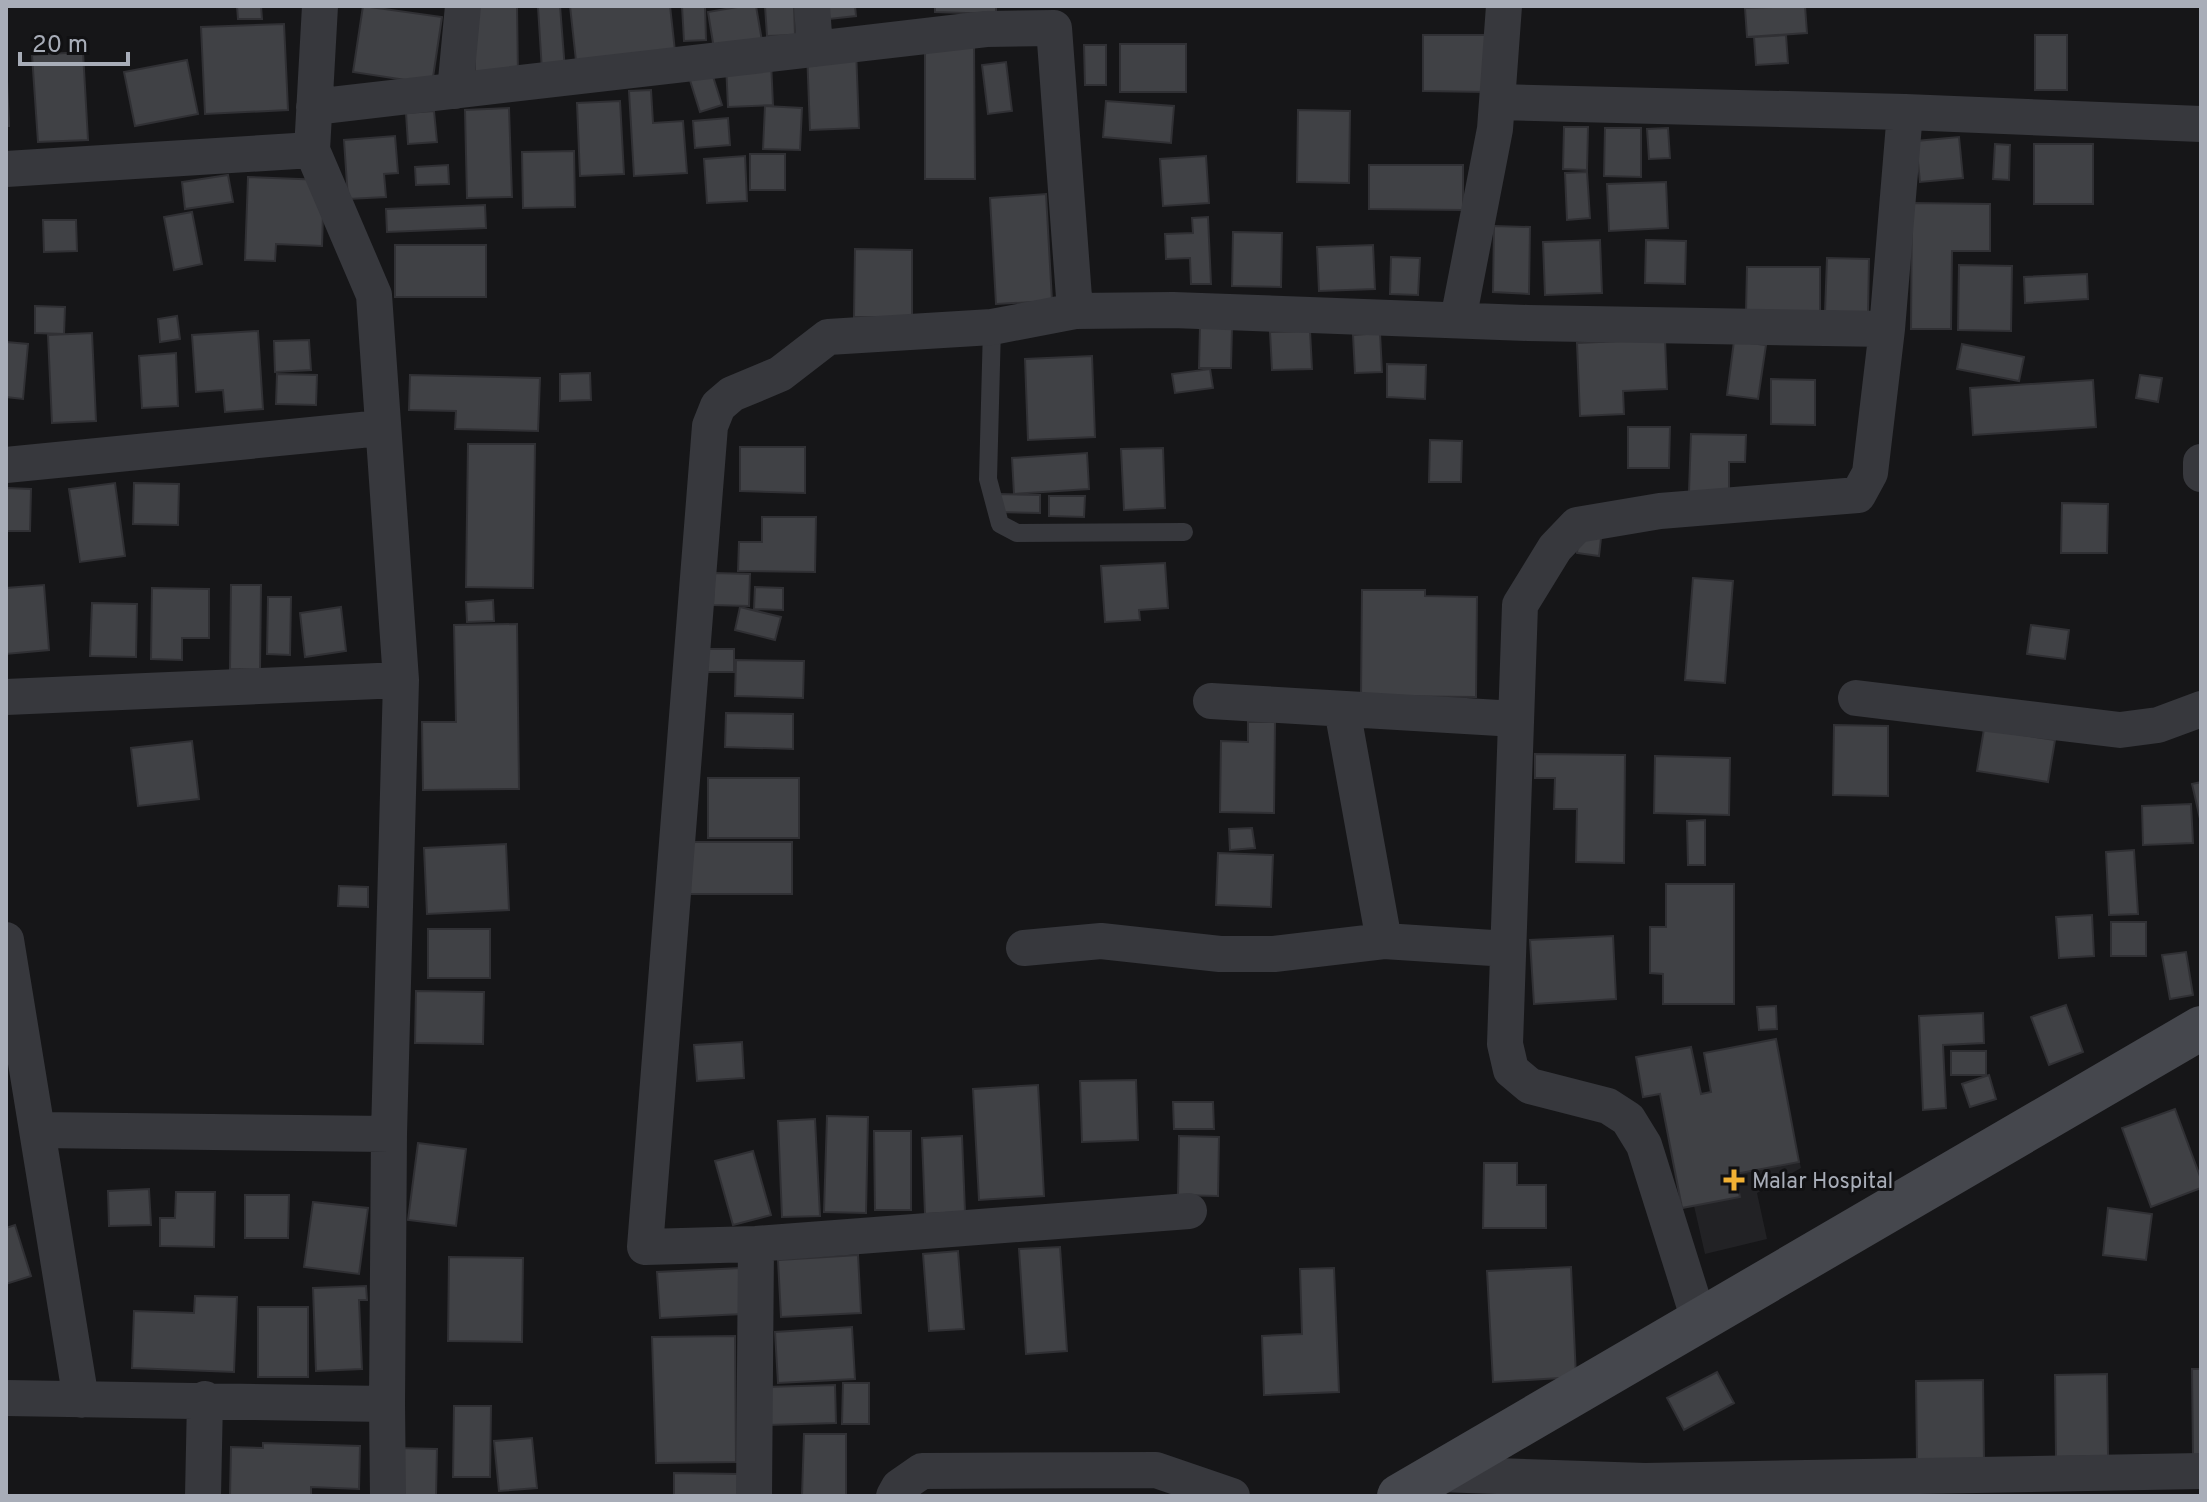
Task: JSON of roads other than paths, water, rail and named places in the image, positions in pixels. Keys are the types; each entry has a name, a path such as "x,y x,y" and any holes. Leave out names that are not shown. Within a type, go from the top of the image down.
{"street":[{"path":"320,6 312,150 374,295 401,680 389,1134 388,1496"},
{"path":"455,91 463,6"},
{"path":"812,6 815,49"},
{"path":"1458,320 1482,211 1498,102 1504,6"},
{"path":"314,107 815,49 1016,18 1065,17 1075,311"},
{"path":"1498,102 1905,112 2201,124"},
{"path":"1700,1323 1644,1145 1628,1119 1608,1106 1530,1086 1511,1070 1505,1044 1520,605 1555,548 1577,525 1660,511 1858,495 1865,489 1870,473 1887,329 1905,112"},
{"path":"6,169 312,150"},
{"path":"1189,1211 756,1244 645,1247 710,426 718,406 732,394 780,374 828,337 992,327 1075,311 1173,310 1458,320 1887,329"},
{"path":"6,465 381,428"},
{"path":"2201,462 2201,474"},
{"path":"6,697 401,680"},
{"path":"1856,698 2120,730 2158,725 2201,709"},
{"path":"1211,701 1516,719"},
{"path":"1342,709 1384,941"},
{"path":"6,940 81,1400"},
{"path":"1024,948 1101,941 1220,954 1274,954 1384,941 1508,949"},
{"path":"1399,1496 2201,1028"},
{"path":"37,1130 389,1134"},
{"path":"754,1496 756,1244"},
{"path":"6,1398 387,1404"},
{"path":"203,1496 205,1399"},
{"path":"894,1496 899,1487 922,1471 1156,1470 1232,1496"},
{"path":"1437,1474 1646,1489 2201,1471"}],"lane":[{"path":"992,327 988,479 1000,524 1017,533 1184,532"}],"place":[{"name":"Malar Hospital","path":"1734,1180"}]}
